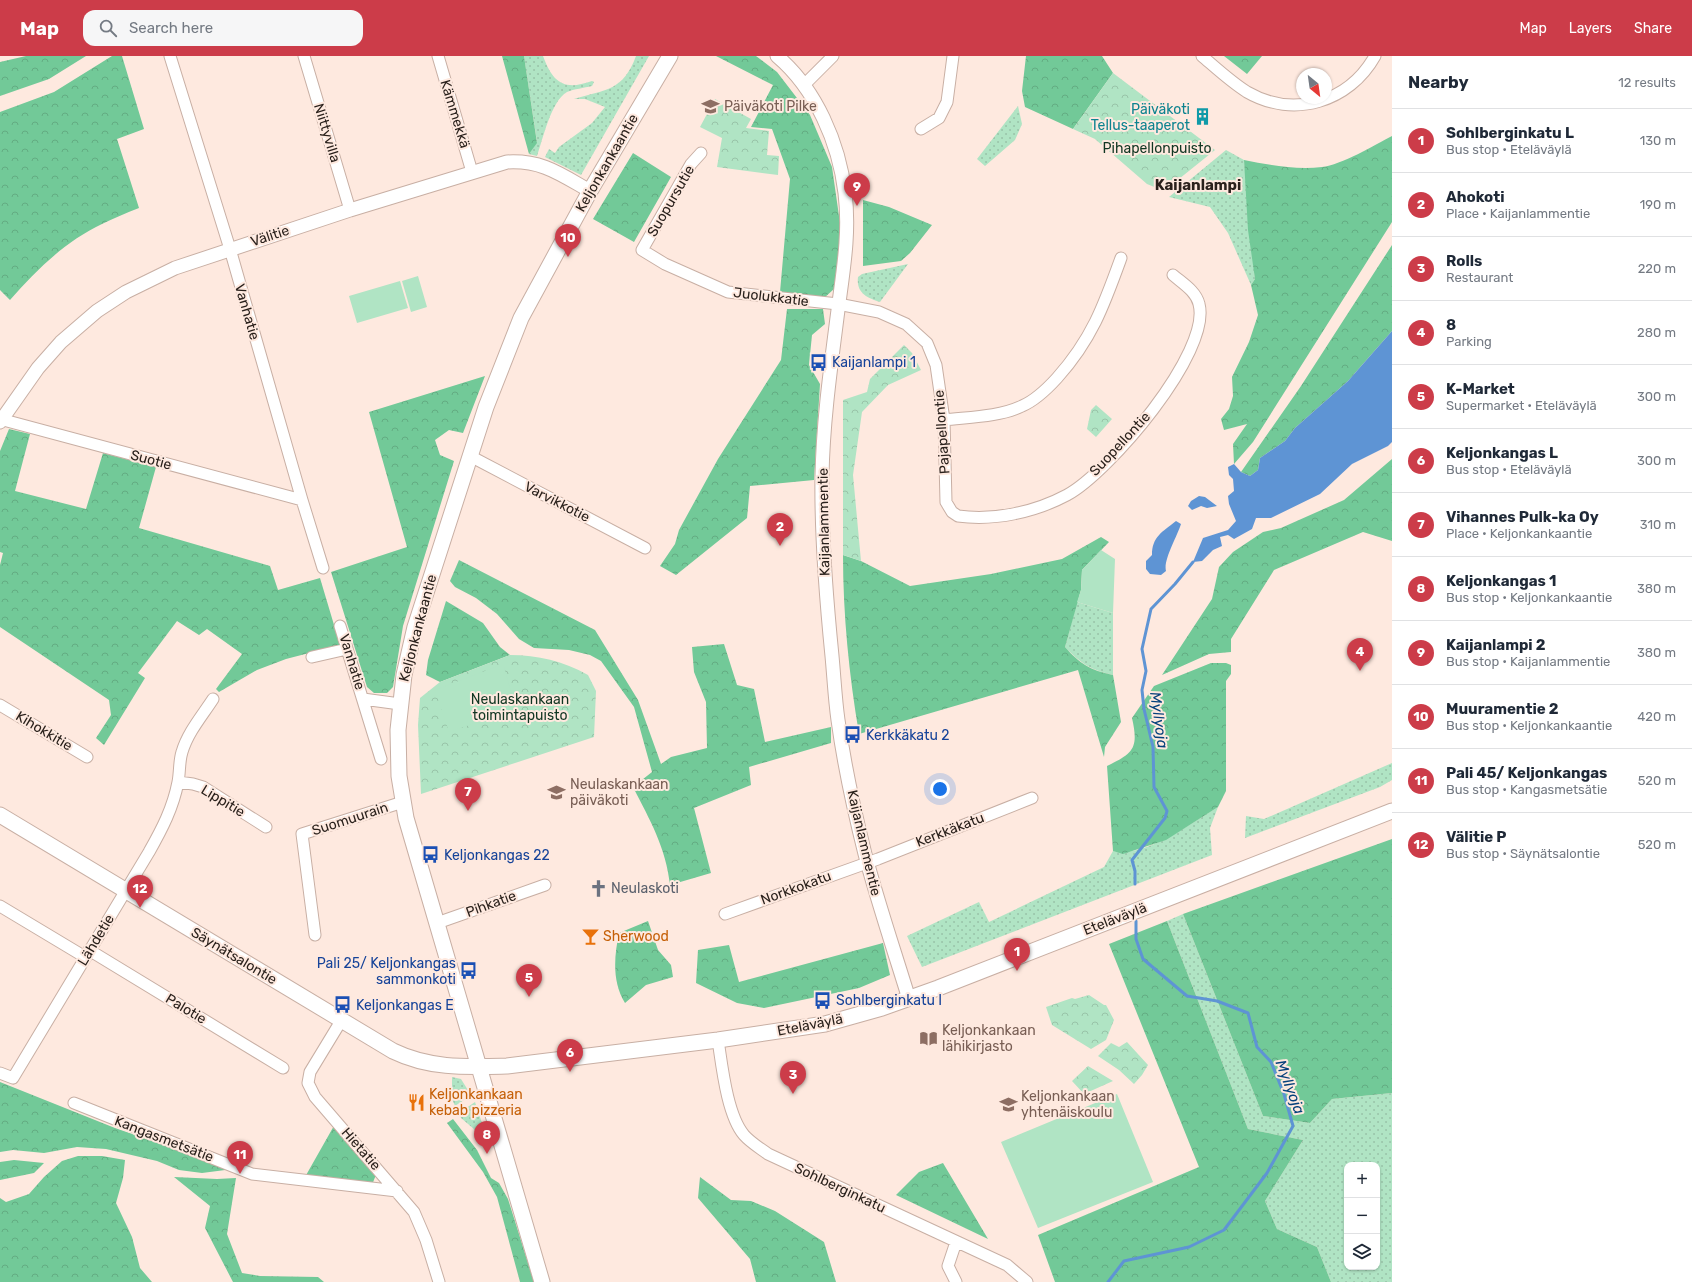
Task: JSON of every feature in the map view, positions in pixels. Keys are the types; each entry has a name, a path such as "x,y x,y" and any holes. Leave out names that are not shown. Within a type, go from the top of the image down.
{"main road":[{"name":"Keljonkankaantie","path":"542,1282 403,802 399,776 400,704 415,628 470,456 502,363 521,318 590,190 670,56"},
{"name":"Eteläväylä","path":"479,1067 507,1066 718,1040 825,1024 909,999 1392,810"},
{"name":"Säynätsalontie","path":"0,815 393,1051 426,1064 479,1067"}],"street":[{"name":"Vanhatie","path":"170,56 230,249 323,568"},
{"name":"Niittyvilla","path":"304,56 350,210"},
{"name":"Kämmekkä","path":"438,56 472,172"},
{"name":"Kaijanlammentie","path":"777,56 804,85 829,132 839,163 845,192 848,229 838,304 822,468 822,537 826,598 838,719 868,862 884,922 909,999"},
{"path":"804,85 833,56"},
{"path":"921,129 939,118 947,102 954,56"},
{"path":"1202,56 1247,92 1274,103 1302,106 1330,99 1356,82 1375,56"},
{"name":"Suopursutie","path":"642,250 691,164 702,153"},
{"name":"Välitie","path":"0,420 61,342 97,311 126,292 175,268 350,210 507,162 524,161 546,166 590,190"},
{"name":"Juolukkatie","path":"642,250 665,264 728,292 838,304"},
{"path":"944,420 1005,412 1023,406 1043,394 1067,367 1089,336 1104,305 1121,258"},
{"name":"Suopellontie","path":"946,502 952,512 958,516 966,517 1010,514 1035,508 1068,494 1106,464 1156,406 1183,365 1195,338 1200,320 1199,303 1193,292 1173,275"},
{"name":"Pajapellontie","path":"838,304 879,312 906,324 927,343 936,365 944,420 946,502"},
{"name":"Suotie","path":"0,420 302,500"},
{"name":"Varvikkotie","path":"470,456 645,548"},
{"name":"Vanhatie","path":"340,626 380,759"},
{"path":"312,657 347,649"},
{"name":"Lähdetie","path":"0,1073 13,1078 168,819 178,782 182,752 194,726 213,699"},
{"name":"Vanhatie","path":"363,699 400,704"},
{"name":"Kihokkitie","path":"0,705 87,757"},
{"name":"Lippitie","path":"178,782 203,787 266,826"},
{"name":"Kerkkäkatu","path":"868,862 1032,798"},
{"name":"Suomuurain","path":"315,935 302,834 403,802"},
{"name":"Norkkokatu","path":"725,914 868,862"},
{"name":"Pihkatie","path":"437,923 545,885"},
{"name":"Palotie","path":"0,906 87,954 283,1068"},
{"name":"Hietatie","path":"341,1021 310,1072 308,1083 315,1097 414,1212 426,1240 439,1282"},
{"name":"Sohlberginkatu","path":"718,1040 722,1069 735,1120 744,1135 753,1144 768,1154 1007,1265 1027,1282"},
{"name":"Kangasmetsätie","path":"74,1104 252,1174 397,1191"},
{"path":"956,1242 948,1266 956,1282"}],"green space":[{"path":"26,56 86,56 49,79 0,96 0,62"},
{"path":"112,56 122,56 144,129 117,139 139,208 102,224 76,239 41,267 10,300 0,290 0,112 54,92"},
{"path":"502,56 524,56 537,143 529,154"},
{"path":"524,56 543,56 551,73 567,85 582,84 592,81 594,82 592,86 567,92 556,103 548,121 537,156 529,154 537,142"},
{"path":"636,56 649,56 581,175 545,157 549,149 555,153 559,147 592,123 605,107 585,99 574,99 612,87 625,76"},
{"path":"716,56 756,56 777,72 810,115 832,167 841,230 834,289 824,298 780,292 790,179 772,129 751,127 773,85"},
{"path":"1026,56 1102,56 1113,73 1073,129 1025,107 1022,91"},
{"path":"1224,56 1262,56 1247,74"},
{"name":"Pihapellonpuisto","path":"1113,73 1215,150 1164,191 1147,184 1095,139 1073,129"},
{"path":"715,99 751,119 746,128 769,131 767,155 779,156 778,175 717,167 722,138 700,127"},
{"path":"1018,106 1022,124 1015,140 985,166 977,159"},
{"path":"1392,136 1392,222 1253,442 1234,464 1233,444 1247,424 1224,430 1221,419 1229,409 1233,396 1232,377 1249,342 1258,315 1251,285 1255,279 1248,230 1244,160 1292,167 1322,167 1339,163"},
{"path":"1226,150 1244,160 1255,279 1251,285 1228,233 1210,207 1169,197"},
{"path":"633,153 671,177 634,242 593,219"},
{"path":"863,200 889,207 932,225 910,253 901,261 863,266"},
{"path":"1392,245 1392,331 1348,381 1295,428 1285,441 1260,458 1258,470 1250,476 1241,472 1301,386"},
{"path":"908,264 880,302 867,297 861,291 858,283 858,277 862,274"},
{"path":"418,276 427,307 411,312 402,281"},
{"path":"400,281 408,308 357,323 349,296"},
{"path":"787,309 823,309 825,324 812,335 809,365 820,384 814,480 750,486 747,518 676,575 660,566 675,544 679,530 718,459 781,360"},
{"path":"904,345 912,353 921,370 888,385 862,412 853,475 861,561 843,555 843,400 867,392 870,379"},
{"path":"485,376 463,433 449,430 435,440 440,455 454,461 403,626 393,687 387,693 374,693 367,687 331,572 407,547 369,412"},
{"path":"1096,405 1112,419 1096,437 1087,429 1091,410"},
{"path":"9,429 30,434 15,491 86,509 103,453 156,467 139,528 270,566 278,590 320,578 340,645 286,659 257,670 219,692 216,689 242,654 207,629 199,635 177,621 138,673 145,678 104,745 96,738 111,715 109,700 0,627 0,565 3,553 0,552 0,451"},
{"path":"1392,459 1392,541 1363,532 1274,570 1231,639 1231,652 1209,654 1162,675 1212,599 1219,567 1233,552 1263,532 1281,528 1344,500"},
{"path":"1101,537 1109,542 1082,570 1081,590 1065,647 1086,666 1113,675 1121,722 1105,747 1104,757 1078,670 859,734 847,644 843,555 861,561 910,586 991,574 1062,559"},
{"path":"1101,550 1115,559 1113,613 1077,602 1081,590 1082,570"},
{"path":"459,560 595,630 638,700 661,764 671,757 707,748 706,702 694,672 692,647 724,644 737,685 754,689 765,742 831,727 831,743 749,767 751,785 694,808 711,873 670,885 661,846 633,787 652,772 634,707 601,661 590,655 569,650 534,648 519,639 497,614 476,598 455,587 450,581"},
{"path":"446,601 483,623 500,647 510,655 440,682 426,675 428,660"},
{"path":"1077,602 1113,613 1113,675 1098,671 1086,665 1065,647"},
{"name":"Neulaskankaan toimintapuisto","path":"510,655 530,656 550,660 569,666 588,675 596,691 594,737 421,794 418,725 420,698 440,682"},
{"path":"1211,663 1226,663 1231,665 1231,674 1226,681 1226,791 1218,807 1166,840 1123,854 1113,851 1107,766 1123,757 1132,749 1135,737 1132,718 1154,686"},
{"path":"498,666 504,667 516,709 449,732 435,690"},
{"path":"1392,763 1392,780 1380,787 1245,838 1246,816 1264,819"},
{"path":"1218,807 1210,828 1212,855 922,967 907,936 979,902 989,922 1104,867 1113,851 1125,852 1139,850 1153,845 1182,830"},
{"path":"1392,839 1392,1093 1332,1099 1310,1123 1263,1116 1183,914"},
{"path":"1183,914 1263,1116 1310,1123 1332,1099 1392,1093 1392,1282 1331,1282 1317,1247 1277,1229 1265,1201 1303,1140 1248,1129 1167,921"},
{"path":"648,921 658,950 671,965 673,977 646,985 625,1003 618,987 615,969 619,933"},
{"path":"1167,921 1248,1129 1303,1140 1265,1201 1277,1229 1317,1247 1331,1282 1055,1282 1038,1235 1199,1167 1109,944"},
{"path":"883,943 890,975 859,988 764,1008 737,1003 696,983 698,950 729,945 739,982"},
{"path":"1089,995 1106,1005 1114,1020 1106,1040 1091,1049 1052,1025 1046,1007 1072,998 1075,999"},
{"path":"1127,1042 1148,1065 1134,1084 1119,1070 1098,1056 1111,1043 1119,1047"},
{"path":"1088,1066 1113,1081 1084,1094 1072,1081"},
{"path":"452,1077 461,1079 471,1095 455,1106 452,1099"},
{"path":"0,1082 115,1128 233,1169 202,1173 179,1170 157,1161 106,1149 77,1147 44,1153 13,1150 0,1152"},
{"path":"1117,1094 1153,1182 1038,1228 1001,1142"},
{"path":"475,1102 488,1141 461,1118 459,1113"},
{"path":"453,1119 477,1150 491,1178 499,1183 508,1199 534,1282 520,1282 497,1197 483,1172 447,1123"},
{"path":"335,1124 377,1172 372,1185 305,1177"},
{"path":"78,1156 102,1156 125,1160 123,1178 116,1203 132,1237 140,1268 152,1282 0,1282 0,1198 6,1202 29,1194 44,1177 62,1161"},
{"path":"14,1160 44,1163 34,1173 0,1180 0,1162"},
{"path":"943,1163 988,1239 896,1195 919,1172"},
{"path":"174,1177 217,1179 236,1178 227,1234 242,1273 260,1276 318,1277 324,1282 233,1282 205,1228 210,1206"},
{"path":"700,1177 731,1200 751,1201 775,1211 824,1242 836,1282 756,1282 750,1259 698,1198"}],"water":[{"path":"1392,331 1392,442 1388,446 1352,464 1320,494 1271,518 1256,518 1252,529 1234,539 1228,535 1220,537 1222,546 1213,550 1202,561 1193,562 1203,538 1228,530 1236,521 1229,504 1228,496 1234,491 1233,479 1229,475 1228,467 1234,464 1241,472 1250,476 1258,470 1260,458 1285,441 1295,428 1348,381"},
{"path":"1199,496 1205,497 1217,506 1207,508 1201,506 1192,510 1188,506 1191,501"},
{"path":"1176,521 1181,524 1168,555 1166,571 1161,575 1150,574 1146,569 1146,561 1152,555 1152,549 1156,539"}],"waterway":[{"name":"Myllyoja","path":"1135,884 1135,871 1132,860 1165,818 1167,811 1154,787 1153,747 1144,709 1142,690 1146,671 1142,649 1151,609 1175,584 1193,562"},
{"name":"Myllyoja","path":"1108,1282 1124,1261 1189,1247 1224,1230 1267,1173 1293,1126 1284,1094 1271,1062 1257,1047 1248,1013 1217,1001 1187,996 1143,959 1136,939 1136,921"}],"place":[{"name":"Päiväkoti Pilke","path":"711,106"},
{"name":"Päiväkoti Tellus-taaperot","path":"1203,117"},
{"name":"Kaijanlampi 2","path":"857,206"},
{"name":"Muuramentie 2","path":"568,257"},
{"name":"Kaijanlampi 1","path":"819,362"},
{"name":"Ahokoti","path":"780,546"},
{"name":"8","path":"1360,671"},
{"name":"Kerkkäkatu 2","path":"853,735"},
{"name":"Neulaskankaan päiväkoti","path":"557,792"},
{"name":"Vihannes Pulk-ka Oy","path":"468,811"},
{"name":"Keljonkangas 22","path":"431,855"},
{"name":"Neulaskoti","path":"598,888"},
{"name":"Välitie P","path":"140,908"},
{"name":"Sherwood","path":"590,936"},
{"name":"Pali 25/ Keljonkangas sammonkoti","path":"469,971"},
{"name":"Sohlberginkatu L","path":"1017,971"},
{"name":"K-Market","path":"529,997"},
{"name":"Sohlberginkatu I","path":"823,1000"},
{"name":"Keljonkangas E","path":"343,1005"},
{"name":"Keljonkankaan lähikirjasto","path":"929,1038"},
{"name":"Keljonkangas L","path":"570,1072"},
{"name":"Rolls","path":"793,1094"},
{"name":"Keljonkankaan kebab pizzeria","path":"416,1102"},
{"name":"Keljonkankaan yhtenäiskoulu","path":"1008,1104"},
{"name":"Keljonkangas 1","path":"487,1154"},
{"name":"Pali 45/ Keljonkangas","path":"240,1174"}],"district":[{"name":"Kaijanlampi","path":"1198,185"}]}
